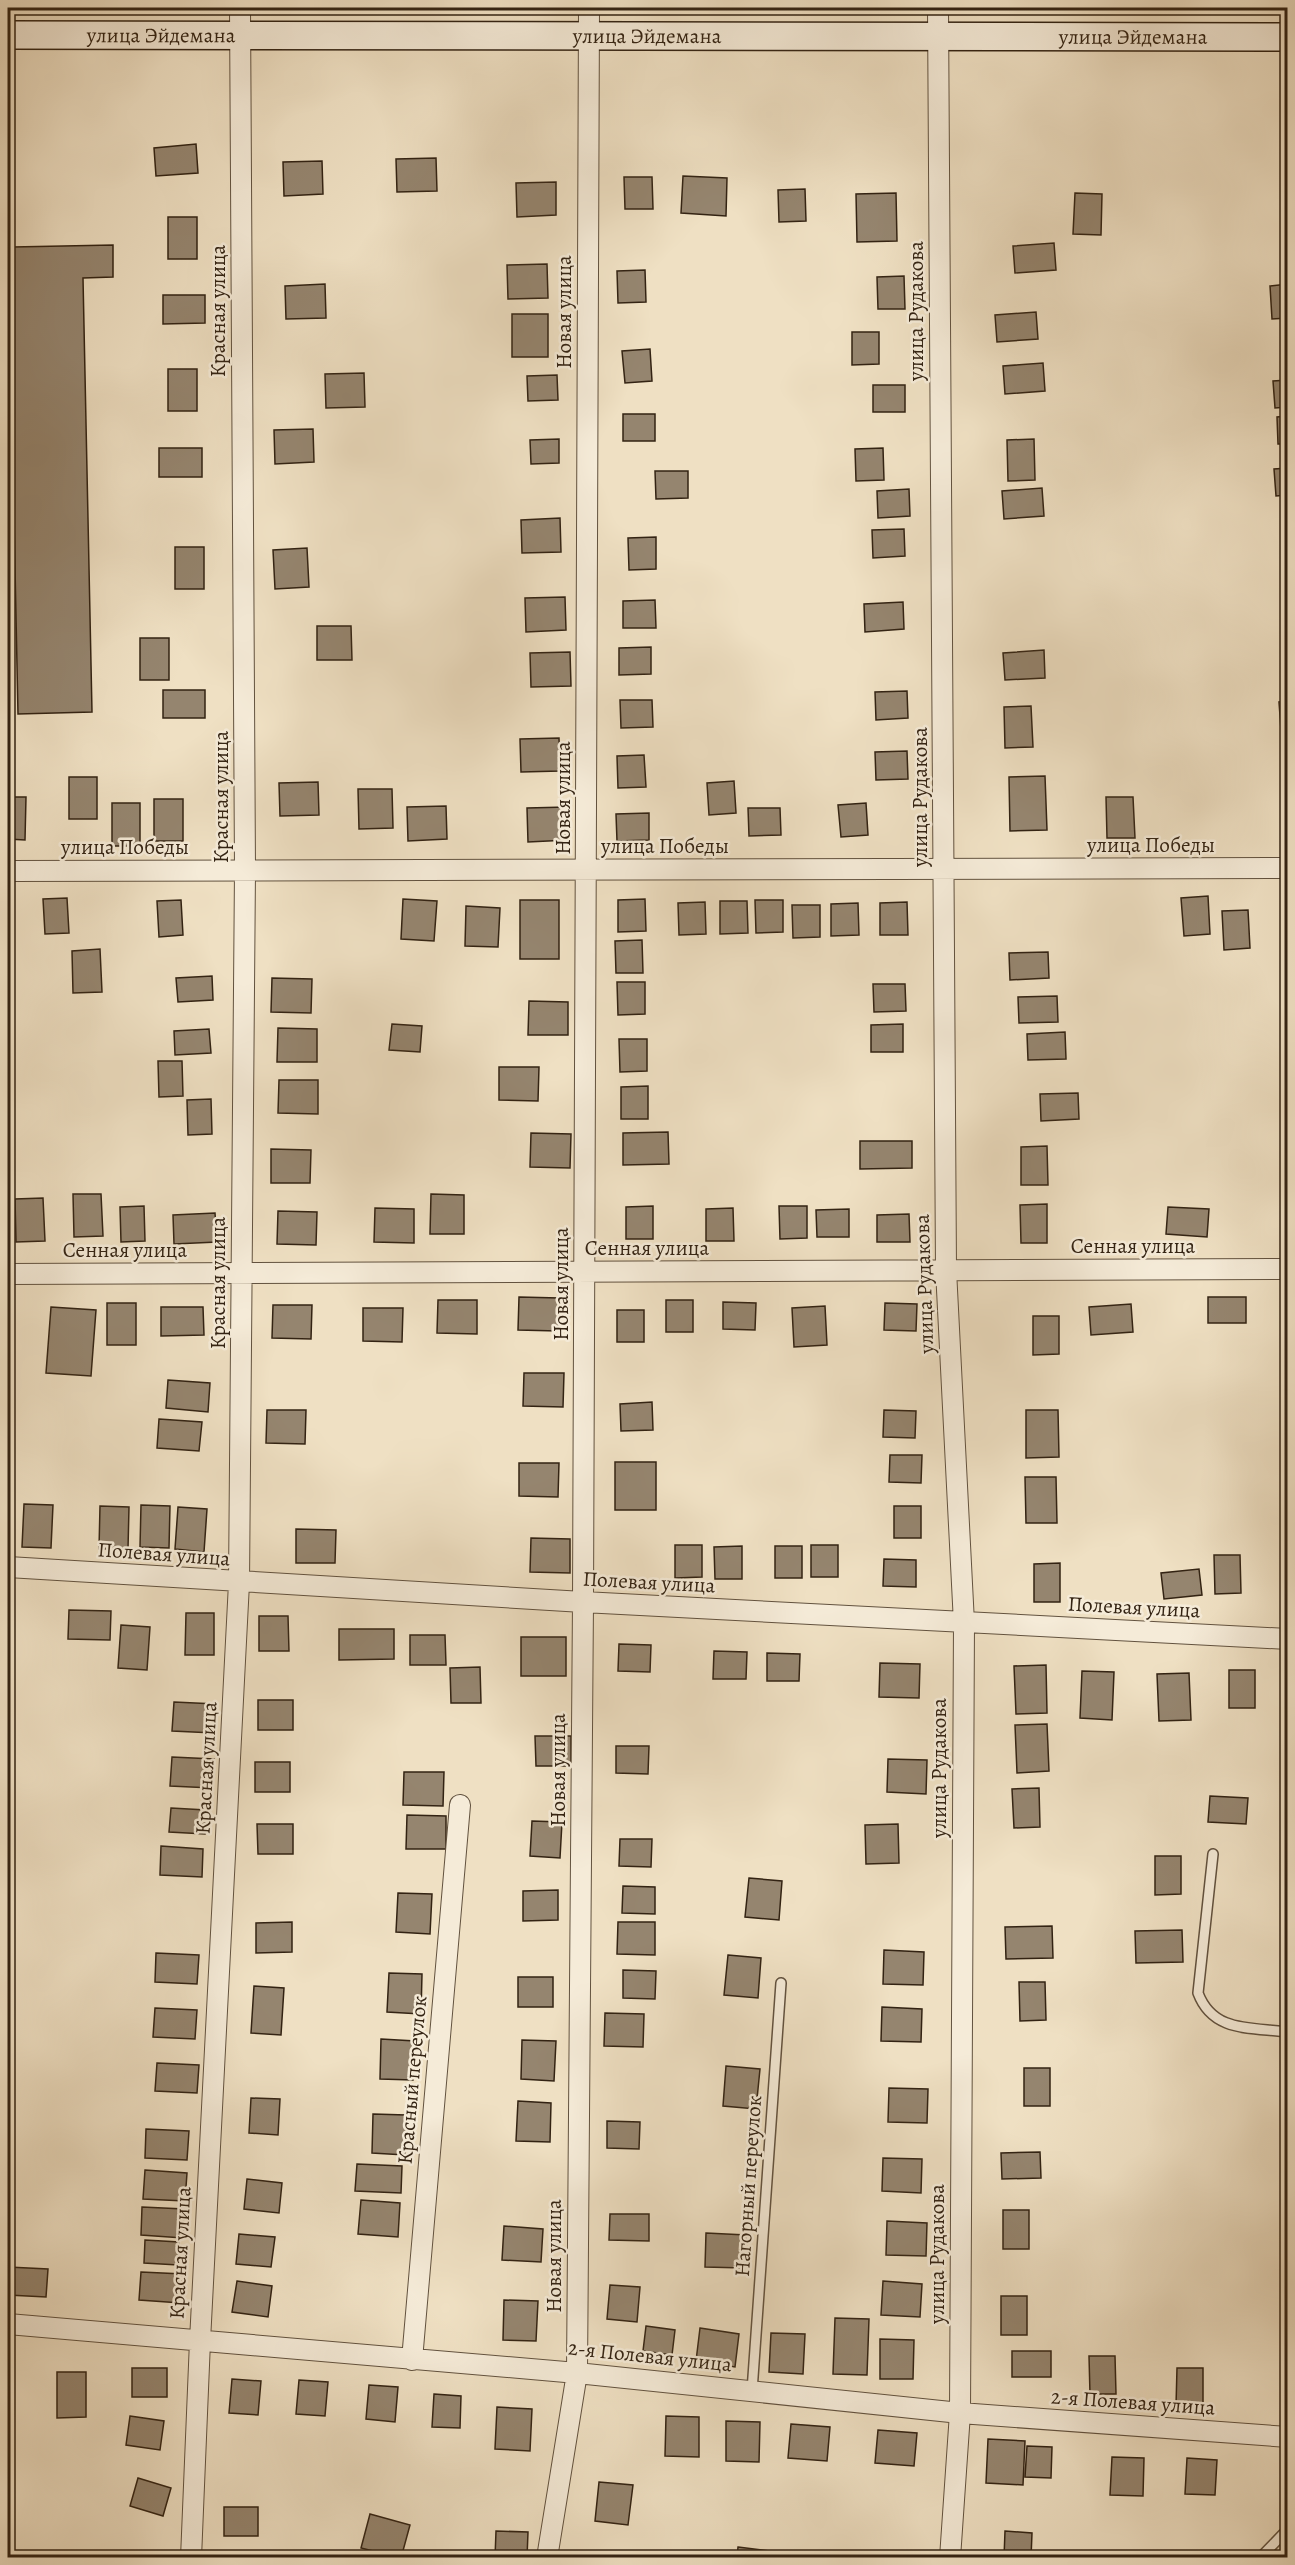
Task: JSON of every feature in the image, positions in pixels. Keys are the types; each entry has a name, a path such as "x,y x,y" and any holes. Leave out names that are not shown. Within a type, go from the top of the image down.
{"main road":[{"name":"улица Эйдемана","path":"8,35 240,34 589,38 1287,37"}],"street":[{"name":"Красная улица","path":"191,2558 239,1583 245,870 240,8"},
{"name":"Новая улица","path":"547,2558 577,2373 585,1272 589,8"},
{"name":"улица Рудакова","path":"938,8 946,1270 964,1623 960,2413 950,2558"},
{"name":"улица Победы","path":"8,871 1287,868"},
{"name":"Сенная улица","path":"8,1274 1287,1269"},
{"name":"Полевая улица","path":"8,1567 239,1583 1287,1639"},
{"name":"Красный переулок","path":"412,2360 460,1805"},
{"name":"2-я Полевая улица","path":"8,2324 577,2373 960,2413 1287,2438"}],"lane":[{"path":"1213,1854 1198,1993 1204,2009 1218,2020 1230,2025 1287,2031"},
{"name":"Нагорный переулок","path":"752,2391 781,1983"},
{"path":"1260,2558 1287,2529"}],"building":[{"path":"196,144 198,173 156,176 154,148"},
{"path":"436,158 437,191 397,192 396,159"},
{"path":"322,161 323,194 284,196 283,162"},
{"path":"683,176 727,178 726,216 681,213"},
{"path":"624,177 652,177 653,209 625,209"},
{"path":"556,182 556,215 517,217 516,183"},
{"path":"805,189 806,221 779,222 778,190"},
{"path":"896,193 897,241 857,242 856,194"},
{"path":"1075,193 1102,194 1101,235 1073,234"},
{"path":"168,217 197,217 197,259 168,259"},
{"path":"1054,243 1056,270 1015,273 1013,246"},
{"path":"113,245 113,277 83,278 92,712 18,714 9,274 14,274 13,247"},
{"path":"547,264 548,298 508,299 507,265"},
{"path":"645,270 646,302 618,303 617,271"},
{"path":"904,276 905,309 878,309 877,277"},
{"path":"325,284 326,318 286,319 285,286"},
{"path":"1288,284 1288,318 1272,319 1270,286"},
{"path":"163,295 205,295 205,323 163,324"},
{"path":"1036,312 1038,339 997,342 995,315"},
{"path":"512,314 548,314 548,357 512,357"},
{"path":"852,332 879,332 879,364 852,365"},
{"path":"650,349 652,381 625,383 622,351"},
{"path":"1043,363 1045,391 1005,394 1003,366"},
{"path":"168,369 197,369 197,411 168,411"},
{"path":"364,373 365,407 326,408 325,374"},
{"path":"557,375 558,400 528,401 527,376"},
{"path":"1288,380 1288,407 1275,408 1273,381"},
{"path":"873,385 905,385 905,412 873,412"},
{"path":"623,414 655,414 655,441 623,441"},
{"path":"1288,416 1288,444 1278,444 1277,417"},
{"path":"313,429 314,462 275,464 274,430"},
{"path":"559,439 559,463 531,464 530,440"},
{"path":"1034,439 1035,480 1008,481 1007,440"},
{"path":"159,448 202,448 202,477 159,477"},
{"path":"883,448 884,480 856,481 855,449"},
{"path":"1288,468 1288,495 1276,496 1274,469"},
{"path":"655,471 688,471 688,498 656,499"},
{"path":"1042,488 1044,516 1004,519 1002,491"},
{"path":"909,489 910,516 878,518 877,491"},
{"path":"560,518 561,552 522,553 521,520"},
{"path":"904,529 905,556 873,558 872,530"},
{"path":"656,537 656,569 629,570 628,538"},
{"path":"175,547 204,547 204,589 175,589"},
{"path":"307,548 309,587 275,589 273,550"},
{"path":"565,597 566,630 526,632 525,598"},
{"path":"655,600 656,628 623,628 623,601"},
{"path":"903,602 904,629 865,632 864,604"},
{"path":"317,626 351,626 352,660 317,660"},
{"path":"140,638 169,638 169,680 140,680"},
{"path":"651,647 651,674 619,675 619,648"},
{"path":"1044,650 1045,678 1005,680 1003,653"},
{"path":"570,652 571,686 531,687 530,653"},
{"path":"163,690 205,690 205,718 163,718"},
{"path":"907,691 908,718 876,720 875,692"},
{"path":"620,700 652,700 653,727 621,728"},
{"path":"1288,701 1288,729 1281,730 1279,702"},
{"path":"1031,706 1033,747 1005,748 1004,707"},
{"path":"559,738 560,771 521,772 520,739"},
{"path":"907,751 908,779 876,780 875,752"},
{"path":"644,755 646,787 618,788 617,756"},
{"path":"1282,773 1288,773 1288,801 1281,801"},
{"path":"1045,776 1047,830 1010,831 1009,777"},
{"path":"69,777 97,777 97,819 69,819"},
{"path":"734,781 736,813 709,815 707,783"},
{"path":"318,782 319,815 280,816 279,783"},
{"path":"358,789 392,789 393,828 359,829"},
{"path":"8,797 26,797 25,840 8,839"},
{"path":"1106,797 1133,797 1135,838 1107,838"},
{"path":"154,799 183,799 183,841 154,841"},
{"path":"112,803 140,803 140,846 112,846"},
{"path":"866,803 868,835 841,837 838,805"},
{"path":"446,806 447,839 408,841 407,807"},
{"path":"567,807 568,840 528,842 527,808"},
{"path":"748,808 780,808 781,835 749,836"},
{"path":"649,813 649,840 617,841 616,814"},
{"path":"1208,896 1210,934 1184,936 1181,898"},
{"path":"67,898 69,933 45,934 43,899"},
{"path":"403,899 437,901 434,941 401,939"},
{"path":"645,899 646,931 618,932 618,900"},
{"path":"181,900 183,935 159,937 157,901"},
{"path":"520,900 559,900 559,959 520,959"},
{"path":"755,900 783,900 783,932 756,933"},
{"path":"720,901 747,901 748,933 720,934"},
{"path":"705,902 706,934 679,935 678,903"},
{"path":"907,902 908,935 880,935 880,903"},
{"path":"858,903 859,935 831,936 831,904"},
{"path":"792,905 820,905 820,937 793,938"},
{"path":"466,906 500,908 498,947 465,946"},
{"path":"1248,910 1250,948 1224,950 1222,911"},
{"path":"642,940 643,973 616,973 615,941"},
{"path":"100,949 102,992 73,993 72,951"},
{"path":"1048,952 1049,978 1010,980 1009,953"},
{"path":"212,976 213,1000 178,1002 176,978"},
{"path":"272,978 312,979 311,1013 271,1012"},
{"path":"617,982 645,982 645,1014 618,1015"},
{"path":"873,984 905,984 906,1011 874,1012"},
{"path":"1057,996 1058,1022 1019,1023 1018,997"},
{"path":"529,1001 568,1002 568,1035 528,1035"},
{"path":"392,1024 422,1026 420,1052 389,1050"},
{"path":"903,1024 903,1052 871,1052 871,1025"},
{"path":"278,1028 317,1029 317,1062 277,1062"},
{"path":"209,1029 211,1053 175,1055 174,1031"},
{"path":"1065,1032 1066,1059 1028,1060 1027,1034"},
{"path":"619,1039 647,1039 647,1071 620,1072"},
{"path":"158,1061 182,1061 183,1096 159,1097"},
{"path":"499,1067 539,1067 538,1101 499,1100"},
{"path":"279,1080 318,1080 318,1114 278,1113"},
{"path":"648,1086 648,1119 621,1119 621,1087"},
{"path":"1078,1093 1079,1119 1041,1121 1040,1094"},
{"path":"211,1099 212,1134 188,1135 187,1100"},
{"path":"668,1132 669,1164 623,1165 623,1133"},
{"path":"531,1133 571,1134 570,1168 530,1167"},
{"path":"860,1141 912,1141 912,1168 860,1169"},
{"path":"1047,1146 1048,1185 1021,1185 1021,1147"},
{"path":"271,1149 311,1150 310,1183 271,1183"},
{"path":"73,1194 101,1194 103,1236 74,1237"},
{"path":"431,1194 464,1195 464,1234 430,1234"},
{"path":"43,1198 45,1241 16,1242 15,1199"},
{"path":"1047,1204 1047,1243 1021,1243 1020,1205"},
{"path":"144,1206 145,1241 121,1242 120,1207"},
{"path":"653,1206 653,1239 626,1239 626,1207"},
{"path":"779,1206 807,1206 807,1238 780,1239"},
{"path":"1168,1207 1209,1209 1207,1237 1166,1234"},
{"path":"375,1208 414,1209 414,1243 374,1242"},
{"path":"733,1208 734,1241 706,1241 706,1209"},
{"path":"849,1209 849,1237 817,1237 816,1210"},
{"path":"278,1211 317,1212 316,1245 277,1244"},
{"path":"215,1213 217,1242 174,1244 173,1215"},
{"path":"909,1214 910,1242 877,1242 877,1215"},
{"path":"519,1297 559,1298 558,1331 518,1330"},
{"path":"1208,1297 1246,1297 1246,1323 1208,1323"},
{"path":"438,1300 477,1300 477,1334 437,1333"},
{"path":"666,1300 693,1300 693,1332 666,1332"},
{"path":"723,1302 756,1303 755,1330 723,1329"},
{"path":"107,1303 136,1303 136,1345 107,1345"},
{"path":"885,1303 917,1304 916,1331 884,1330"},
{"path":"1131,1304 1133,1332 1091,1335 1089,1307"},
{"path":"273,1305 312,1305 311,1339 272,1338"},
{"path":"825,1306 827,1345 794,1347 792,1308"},
{"path":"51,1307 96,1310 91,1376 46,1373"},
{"path":"161,1307 203,1307 204,1335 161,1336"},
{"path":"363,1308 403,1308 402,1342 363,1341"},
{"path":"617,1310 644,1310 644,1342 617,1342"},
{"path":"1033,1316 1059,1316 1059,1354 1033,1355"},
{"path":"524,1373 564,1373 563,1407 523,1406"},
{"path":"168,1380 210,1383 208,1412 166,1408"},
{"path":"652,1402 653,1430 621,1431 620,1404"},
{"path":"267,1410 306,1410 305,1444 266,1443"},
{"path":"884,1410 916,1411 915,1438 883,1437"},
{"path":"1026,1410 1058,1410 1059,1457 1026,1458"},
{"path":"159,1419 202,1422 199,1451 157,1448"},
{"path":"890,1455 922,1455 921,1483 889,1482"},
{"path":"615,1462 656,1462 656,1510 615,1510"},
{"path":"519,1463 559,1463 558,1497 519,1496"},
{"path":"1025,1477 1056,1477 1057,1523 1026,1523"},
{"path":"24,1504 53,1505 51,1548 22,1547"},
{"path":"141,1505 170,1506 169,1548 140,1547"},
{"path":"100,1506 129,1507 128,1549 99,1549"},
{"path":"894,1506 921,1506 921,1538 894,1538"},
{"path":"178,1507 207,1509 204,1552 175,1549"},
{"path":"296,1529 336,1530 335,1563 296,1563"},
{"path":"531,1538 570,1539 570,1573 530,1572"},
{"path":"675,1545 702,1545 702,1577 675,1578"},
{"path":"811,1545 838,1545 838,1577 811,1577"},
{"path":"742,1546 742,1579 715,1579 714,1547"},
{"path":"775,1546 802,1546 802,1578 775,1578"},
{"path":"1214,1555 1240,1555 1241,1593 1215,1594"},
{"path":"884,1559 916,1560 916,1587 883,1586"},
{"path":"1060,1563 1060,1602 1034,1602 1034,1564"},
{"path":"1199,1569 1202,1595 1164,1599 1161,1573"},
{"path":"69,1610 111,1611 110,1640 68,1639"},
{"path":"186,1613 214,1613 214,1655 185,1655"},
{"path":"259,1616 288,1616 289,1651 259,1651"},
{"path":"121,1625 150,1627 147,1670 118,1668"},
{"path":"339,1629 394,1629 394,1659 339,1660"},
{"path":"410,1635 445,1635 446,1665 410,1665"},
{"path":"521,1637 566,1637 566,1676 521,1676"},
{"path":"619,1644 651,1645 650,1672 618,1671"},
{"path":"714,1651 747,1652 746,1679 713,1679"},
{"path":"767,1653 800,1654 799,1681 767,1681"},
{"path":"880,1663 920,1664 919,1698 879,1697"},
{"path":"1046,1665 1047,1713 1016,1714 1014,1666"},
{"path":"480,1667 481,1703 451,1703 450,1668"},
{"path":"1229,1670 1255,1670 1255,1708 1229,1708"},
{"path":"1082,1671 1114,1672 1112,1720 1080,1718"},
{"path":"1189,1673 1191,1720 1159,1721 1157,1674"},
{"path":"258,1700 293,1700 293,1730 258,1730"},
{"path":"174,1702 216,1704 214,1733 172,1731"},
{"path":"1047,1724 1049,1771 1017,1773 1015,1725"},
{"path":"535,1736 571,1736 571,1766 536,1766"},
{"path":"616,1746 649,1746 648,1774 616,1773"},
{"path":"172,1757 214,1759 212,1788 170,1786"},
{"path":"888,1759 927,1760 926,1794 887,1792"},
{"path":"255,1762 290,1762 290,1792 255,1792"},
{"path":"404,1772 444,1772 443,1806 403,1805"},
{"path":"1039,1788 1040,1827 1014,1828 1012,1789"},
{"path":"1210,1796 1248,1798 1246,1824 1208,1822"},
{"path":"171,1808 206,1810 205,1834 169,1832"},
{"path":"407,1815 446,1816 446,1849 406,1849"},
{"path":"532,1821 562,1822 560,1858 530,1856"},
{"path":"257,1824 293,1824 293,1854 258,1854"},
{"path":"898,1824 899,1863 866,1864 865,1825"},
{"path":"620,1839 652,1839 651,1867 619,1866"},
{"path":"161,1846 203,1849 202,1877 160,1875"},
{"path":"1155,1856 1181,1856 1181,1894 1155,1895"},
{"path":"749,1878 782,1881 779,1920 745,1917"},
{"path":"623,1886 655,1887 655,1914 622,1913"},
{"path":"558,1890 558,1920 523,1921 523,1891"},
{"path":"398,1893 432,1894 430,1934 396,1932"},
{"path":"292,1922 292,1952 256,1953 256,1923"},
{"path":"618,1922 655,1922 655,1955 617,1954"},
{"path":"1052,1926 1053,1958 1006,1959 1005,1927"},
{"path":"1182,1930 1183,1962 1136,1963 1135,1931"},
{"path":"884,1950 924,1952 923,1985 883,1984"},
{"path":"156,1953 199,1955 197,1984 155,1982"},
{"path":"728,1955 761,1958 758,1998 724,1995"},
{"path":"623,1970 656,1971 655,1999 623,1998"},
{"path":"389,1973 422,1974 421,2014 387,2012"},
{"path":"518,1977 553,1977 553,2007 518,2007"},
{"path":"1285,1981 1288,1981 1288,2013 1284,2013"},
{"path":"1019,1982 1045,1982 1046,2020 1020,2021"},
{"path":"254,1986 284,1988 281,2035 251,2033"},
{"path":"882,2007 922,2009 921,2042 881,2041"},
{"path":"155,2008 197,2010 195,2039 153,2037"},
{"path":"605,2013 644,2014 643,2047 604,2046"},
{"path":"381,2039 415,2041 413,2080 380,2079"},
{"path":"522,2040 556,2041 554,2081 521,2079"},
{"path":"157,2063 199,2065 197,2093 155,2091"},
{"path":"726,2066 760,2069 756,2109 723,2106"},
{"path":"1024,2068 1050,2068 1050,2106 1024,2106"},
{"path":"889,2088 928,2089 927,2123 888,2122"},
{"path":"251,2098 280,2099 278,2135 249,2133"},
{"path":"518,2101 551,2103 550,2142 516,2141"},
{"path":"373,2114 406,2115 405,2155 372,2153"},
{"path":"607,2121 640,2122 639,2149 607,2148"},
{"path":"146,2129 189,2131 187,2160 145,2158"},
{"path":"1040,2152 1041,2178 1002,2179 1001,2153"},
{"path":"883,2158 922,2159 921,2193 882,2191"},
{"path":"357,2164 402,2166 401,2193 355,2191"},
{"path":"145,2170 187,2173 185,2201 143,2199"},
{"path":"247,2179 282,2183 279,2213 244,2209"},
{"path":"361,2200 400,2203 398,2237 358,2234"},
{"path":"142,2207 184,2209 183,2238 141,2235"},
{"path":"1003,2210 1029,2210 1029,2249 1003,2249"},
{"path":"610,2214 649,2214 649,2241 609,2240"},
{"path":"887,2221 927,2223 926,2256 886,2255"},
{"path":"504,2226 543,2229 541,2262 502,2260"},
{"path":"706,2233 746,2235 744,2268 705,2267"},
{"path":"239,2234 275,2237 271,2267 236,2264"},
{"path":"145,2240 179,2242 178,2265 144,2263"},
{"path":"8,2267 48,2269 46,2297 8,2295"},
{"path":"141,2272 183,2274 181,2303 139,2300"},
{"path":"1281,2275 1288,2275 1288,2307 1281,2307"},
{"path":"237,2281 272,2286 268,2317 232,2312"},
{"path":"883,2281 922,2284 920,2317 881,2315"},
{"path":"610,2285 640,2287 637,2322 607,2319"},
{"path":"1001,2296 1027,2296 1027,2335 1001,2335"},
{"path":"504,2300 538,2301 536,2341 503,2340"},
{"path":"835,2318 869,2319 867,2375 833,2374"},
{"path":"646,2326 675,2330 672,2355 643,2351"},
{"path":"700,2328 739,2334 735,2367 696,2361"},
{"path":"771,2333 805,2334 803,2374 769,2372"},
{"path":"880,2339 914,2340 913,2379 880,2379"},
{"path":"1012,2351 1051,2351 1051,2377 1012,2377"},
{"path":"1089,2356 1115,2356 1116,2394 1090,2394"},
{"path":"132,2368 167,2368 167,2397 132,2397"},
{"path":"1177,2368 1203,2368 1203,2407 1176,2406"},
{"path":"57,2372 86,2372 86,2417 57,2418"},
{"path":"232,2379 261,2381 258,2415 229,2413"},
{"path":"299,2380 328,2382 325,2416 296,2414"},
{"path":"369,2385 398,2387 395,2422 366,2419"},
{"path":"434,2394 461,2396 460,2428 432,2427"},
{"path":"497,2407 532,2409 530,2451 495,2449"},
{"path":"130,2416 164,2421 160,2450 126,2445"},
{"path":"666,2416 699,2417 699,2457 665,2456"},
{"path":"726,2421 760,2422 759,2462 726,2461"},
{"path":"791,2424 830,2427 827,2461 788,2458"},
{"path":"878,2430 917,2433 914,2466 875,2463"},
{"path":"988,2439 1025,2441 1023,2485 986,2483"},
{"path":"1027,2446 1052,2447 1051,2478 1025,2477"},
{"path":"1112,2457 1144,2458 1143,2496 1110,2495"},
{"path":"1187,2458 1217,2460 1215,2495 1185,2494"},
{"path":"138,2478 171,2488 163,2516 130,2506"},
{"path":"599,2482 633,2485 628,2525 595,2521"},
{"path":"224,2507 258,2507 258,2536 224,2536"},
{"path":"370,2514 410,2525 401,2558 361,2548"},
{"path":"496,2531 528,2532 527,2558 495,2558"},
{"path":"1005,2531 1032,2533 1031,2558 1004,2558"},
{"path":"738,2547 777,2552 777,2558 737,2558"}]}
